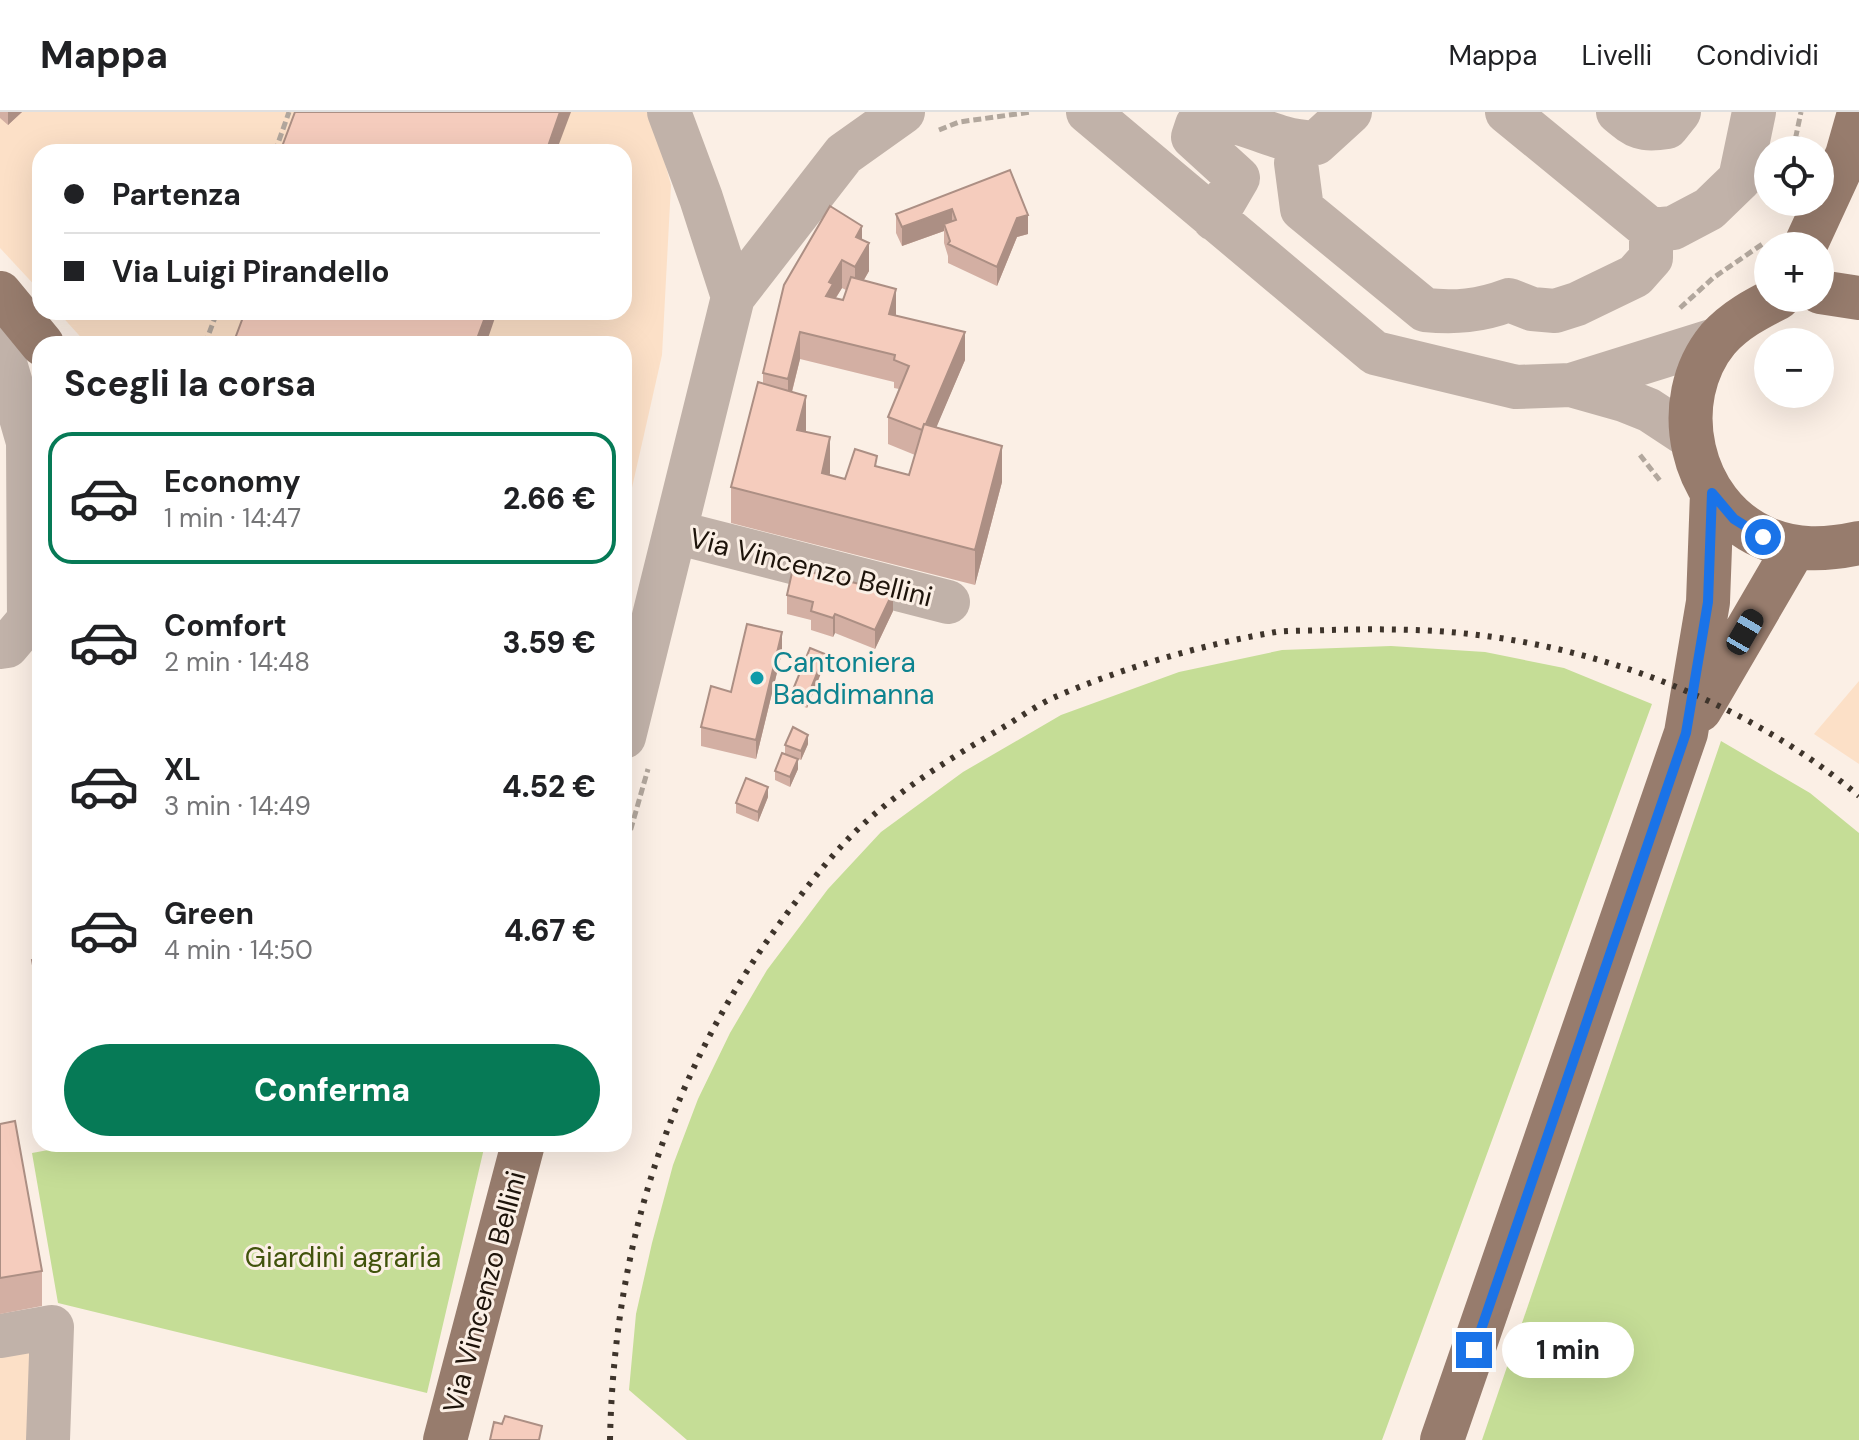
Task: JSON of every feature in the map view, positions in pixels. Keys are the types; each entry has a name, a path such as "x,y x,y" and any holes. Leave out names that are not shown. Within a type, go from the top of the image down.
{"main road":[{"path":"1794,232 1847,155 1859,113"},
{"path":"0,293 35,336"},
{"path":"1834,294 1859,298"},
{"path":"1754,310 1718,339 1700,369 1691,403 1690,437 1698,467 1712,493 1734,519 1763,537 1795,547 1831,550 1859,543"},
{"path":"1442,1440 1686,733 1708,602 1712,493"},
{"path":"1686,733 1795,547"},
{"name":"Via Vincenzo Bellini","path":"445,1440 521,1152"}],"street":[{"path":"669,112 733,297"},
{"path":"1088,112 1375,353 1516,387 1571,385 1718,339"},
{"path":"1214,219 1238,178 1193,137 1197,125 1211,120 1231,120 1284,138 1316,143 1350,112"},
{"path":"1507,112 1651,230 1673,228 1709,209 1740,179 1754,112"},
{"path":"1618,112 1633,125 1647,130 1667,127 1679,112"},
{"name":"Via Vincenzo Bellini","path":"632,705 733,297 844,154 916,123"},
{"path":"1296,163 1302,209 1425,310 1451,313 1484,309 1509,300 1532,309 1555,311 1577,304 1635,276 1651,258 1651,230"},
{"path":"0,346 28,442 29,620 7,646 0,647"},
{"path":"1571,385 1649,410 1690,437"},
{"name":"Via Vincenzo Bellini","path":"675,532 948,602"},
{"path":"0,1336 52,1327 48,1440"}],"path":[{"path":"278,144 289,112"},
{"path":"916,123 959,122 1031,112"},
{"path":"1796,136 1801,112"},
{"path":"1670,317 1713,278 1754,259"},
{"path":"1638,453 1665,486"}],"shaded area":[{"path":"0,112 651,112 671,185 662,355 632,488 632,336 80,336 65,320 632,320 632,144 32,144 32,282 0,248"},
{"path":"1859,681 1859,764 1814,734"},
{"path":"39,1351 34,1440 0,1440 0,1357"}],"green space":[{"path":"1391,646 1485,652 1564,668 1652,704 1382,1440 687,1440 629,1390 636,1314 652,1243 673,1165 698,1099 730,1033 767,970 828,889 881,832 963,772 1061,715 1179,672 1282,650"},
{"path":"1721,741 1810,793 1859,833 1859,1440 1482,1440"},
{"name":"Giardini agraria","path":"483,1152 427,1393 58,1303 32,1153"}],"building":[{"path":"295,112 560,112 549,144 283,144"},
{"path":"1010,170 1028,215 1017,218 997,267 948,244 950,241 944,224 956,220 952,209 902,227 896,214"},
{"path":"830,206 862,226 856,237 869,243 855,267 842,260 829,282 833,284 826,296 843,300 851,277 896,289 889,314 965,332 922,430 888,417 909,366 894,360 895,355 800,332 788,379 763,373 784,285"},
{"path":"242,320 484,320 478,336 236,336"},
{"path":"758,382 806,396 797,430 830,437 822,473 845,479 855,449 877,456 875,466 909,475 924,424 1002,446 975,550 731,487"},
{"path":"793,568 893,592 875,630 835,614 833,618 811,611 813,602 787,595"},
{"name":"Cantoniera Baddimanna","path":"747,624 782,632 756,740 701,727 711,686 731,692"},
{"path":"810,648 825,654 807,698 792,692"},
{"path":"793,727 808,735 801,751 785,745"},
{"path":"782,753 798,759 790,777 775,771"},
{"path":"746,778 768,787 758,812 736,803"},
{"path":"15,1121 42,1271 0,1278 0,1124"},
{"path":"505,1416 542,1426 539,1440 490,1440 494,1422 502,1424"}],"railway":[{"path":"610,1440 614,1367 623,1297 637,1228 656,1161 681,1096 711,1033 747,972 817,875 870,818 934,770 1048,700 1164,658 1276,632 1396,630 1493,637 1549,647 1605,662 1660,680 1714,703 1765,730 1859,796"}],"place":[{"name":"Cantoniera Baddimanna","path":"757,678"}],"route":[{"path":"1474,1350 1686,733 1708,602 1712,493 1734,519 1763,537"}]}
